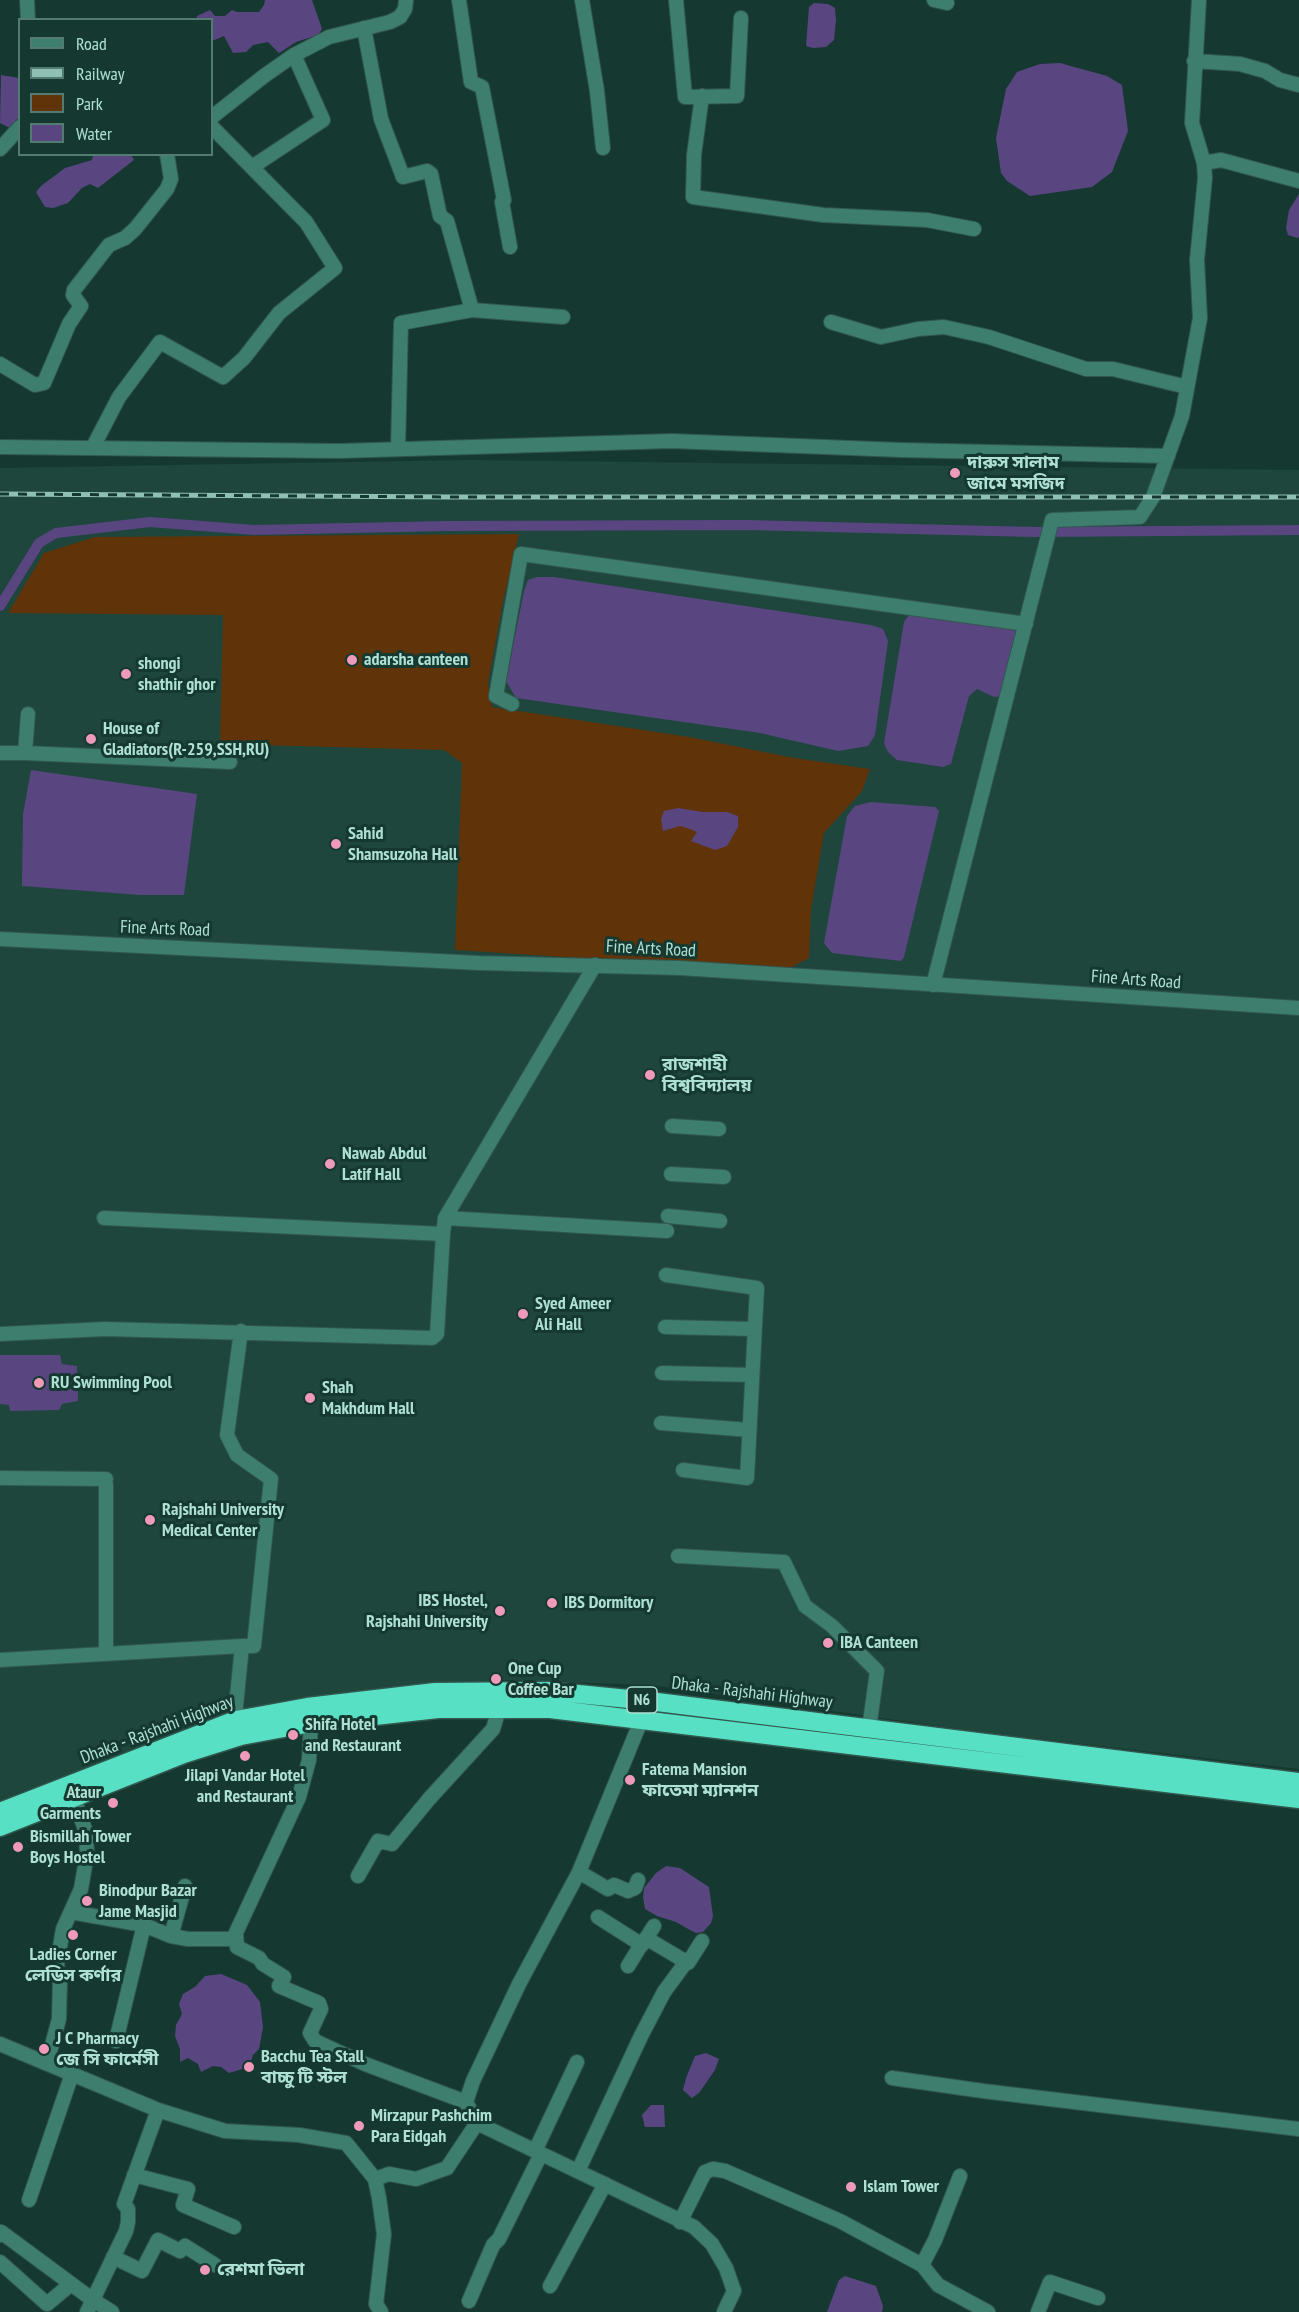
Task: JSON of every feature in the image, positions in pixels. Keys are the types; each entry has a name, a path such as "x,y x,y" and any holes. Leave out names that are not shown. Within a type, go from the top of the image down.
{"highway":[{"name":"Dhaka - Rajshahi Highway","path":"0,1827 71,1792 236,1720 307,1707 435,1692 548,1691 649,1701 1299,1782"},
{"name":"Dhaka - Rajshahi Highway","path":"0,1812 71,1792 241,1736 311,1723 438,1709 550,1709 642,1718 871,1749 1299,1799"}],"street":[{"path":"27,0 28,18"},
{"path":"213,116 294,55 329,37 390,22 400,17 405,9 406,0"},
{"path":"459,0 471,82 482,87 504,200 502,202 510,247"},
{"path":"582,0 597,91 603,148"},
{"path":"676,0 685,96 737,96 741,18"},
{"path":"933,985 1052,520 1140,517 1153,496 1182,416 1200,318 1197,260 1204,193 1204,163 1192,123 1199,0"},
{"path":"364,28 381,119 403,177 427,171 431,174 440,216 447,221 472,310"},
{"path":"252,167 323,120 294,55"},
{"path":"1194,61 1240,64 1299,85"},
{"path":"702,96 694,156 693,197 823,215 927,220 974,229"},
{"path":"93,447 119,397 160,342 223,377 244,358 279,313 335,268 306,222 213,128"},
{"path":"0,150 18,129"},
{"path":"0,364 35,385 44,383 69,324 81,306 73,295 74,290 109,246 125,238 167,189 171,179 167,156"},
{"path":"1204,163 1221,160 1299,181"},
{"path":"398,449 400,323 472,310 563,317"},
{"path":"831,322 881,337 918,329 944,327 989,337 1086,369 1113,369 1187,387"},
{"path":"0,447 339,451 672,441 901,450 1168,456"},
{"path":"512,705 496,696 521,554 1026,624"},
{"path":"25,753 28,714"},
{"path":"0,753 230,762"},
{"name":"Fine Arts Road","path":"0,939 479,963 680,968 1299,1008"},
{"path":"0,1334 105,1329 435,1337 445,1218 594,965"},
{"path":"672,1126 719,1129"},
{"path":"671,1174 724,1177"},
{"path":"668,1215 720,1221"},
{"path":"104,1218 443,1234"},
{"path":"445,1218 667,1231"},
{"path":"666,1275 757,1288 747,1478 682,1470"},
{"path":"665,1327 754,1329"},
{"path":"0,1660 254,1646 272,1479 237,1455 227,1435 241,1331"},
{"path":"662,1373 752,1375"},
{"path":"661,1423 749,1430"},
{"path":"0,1478 106,1481 106,1654"},
{"path":"678,1556 784,1562 805,1606 832,1626 878,1671 869,1730"},
{"path":"236,1720 242,1646"},
{"path":"466,2102 473,2081 519,1984 579,1872 649,1701"},
{"path":"358,1876 378,1841 392,1844 429,1799 494,1729 499,1709"},
{"path":"71,1912 144,1925 171,1936 188,1939 232,1939 299,1797 309,1760 311,1723"},
{"path":"45,2063 58,2019 58,1955 63,1929 81,1889 87,1854 86,1832 71,1792"},
{"path":"579,1872 608,1889 615,1885 628,1891 635,1888 638,1880"},
{"path":"171,1936 185,1886"},
{"path":"598,1917 686,1962"},
{"path":"116,2041 144,1925"},
{"path":"628,1966 654,1926"},
{"path":"236,1934 237,1947 259,1958 263,1964 284,1977 279,1986 319,2003 321,2009 310,2032 315,2041 365,2064 466,2102 477,2122 694,2227 712,2244 726,2268 734,2291 724,2312"},
{"path":"578,2171 664,1992 686,1962 688,1963 702,1941"},
{"path":"0,2044 158,2110 225,2131 299,2135 346,2143 375,2179 384,2234 376,2304 381,2312"},
{"path":"469,2301 538,2153 577,2062"},
{"path":"29,2200 72,2074"},
{"path":"892,2078 983,2091 1299,2128"},
{"path":"90,2306 129,2222 128,2209 124,2204 158,2110"},
{"path":"375,2179 389,2174 416,2179 447,2168 477,2122"},
{"path":"680,2222 705,2172 713,2169 725,2171 840,2221 922,2265 938,2285 988,2312"},
{"path":"134,2175 188,2189 183,2205 234,2227"},
{"path":"922,2265 935,2240 960,2176"},
{"path":"550,2286 605,2184"},
{"path":"0,2235 1,2232 71,2284 90,2306 112,2312"},
{"path":"113,2257 141,2271 158,2240 180,2251 185,2246 215,2265"},
{"path":"0,2262 47,2304 71,2284"},
{"path":"1038,2312 1050,2282 1098,2298"}],"shaded area":[{"name":"রাজশাহী বিশ্ববিদ্যালয়","path":"470,460 1299,470 1299,1769 979,1732 652,1685 503,1680 299,1698 237,1712 0,1805 0,468"}],"green space":[{"path":"519,534 503,601 488,683 492,707 689,737 794,758 870,769 862,791 824,833 811,909 809,958 784,971 455,950 462,763 444,750 220,744 223,615 8,613 44,553 95,537"}],"water":[{"path":"265,0 312,0 322,29 318,35 296,42 279,53 268,42 253,45 246,52 233,53 224,36 213,41 213,18 197,18 210,10 215,16 225,16 232,10 259,12"},
{"path":"814,3 828,4 835,8 834,40 826,47 806,46 809,7"},
{"path":"1060,63 1107,76 1122,85 1128,131 1112,172 1092,187 1030,196 1007,181 1001,173 996,138 1006,89 1017,72 1040,64"},
{"path":"1,75 18,78 18,118 10,128 0,123"},
{"path":"93,156 132,156 134,160 98,188 90,184 82,188 68,203 53,208 45,207 36,192 41,186 65,168 92,160"},
{"path":"1299,194 1299,237 1297,238 1288,235 1286,228 1289,210"},
{"path":"537,577 554,577 871,625 883,629 888,641 875,735 868,746 838,751 760,733 516,698 506,681 524,591 528,580"},
{"path":"917,613 1015,630 1017,637 1002,696 994,697 977,689 969,696 951,764 943,767 897,760 888,752 884,743 904,622 909,615"},
{"path":"31,770 197,794 184,895 140,895 22,886 23,814"},
{"path":"871,802 935,807 939,811 904,957 901,961 832,953 824,943 847,816 855,806"},
{"path":"678,808 703,812 727,812 738,816 738,827 727,846 715,850 691,841 697,832 690,829 680,826 663,831 661,819 664,811"},
{"name":"RU Swimming Pool","path":"0,1355 60,1355 62,1364 77,1366 78,1401 62,1404 59,1410 10,1411 9,1405 0,1404"},
{"path":"666,1866 680,1868 709,1887 713,1916 711,1923 703,1932 696,1933 645,1909 644,1888 656,1873"},
{"path":"221,1974 247,1985 260,2002 263,2027 259,2049 253,2055 249,2067 229,2073 221,2067 213,2066 201,2072 198,2064 188,2058 180,2062 180,2049 175,2036 176,2025 182,2014 179,2004 183,1994 195,1987 205,1976"},
{"path":"706,2053 719,2059 715,2070 699,2093 692,2098 683,2090 686,2078 695,2056"},
{"path":"651,2105 664,2105 665,2127 645,2127 642,2115"},
{"path":"845,2276 876,2286 883,2306 882,2312 827,2312 839,2280"}],"waterway":[{"path":"0,606 39,543 56,533 150,522 254,530 448,526 746,525 1035,532 1299,530"}],"railway":[{"path":"0,494 452,497 1299,497"}],"place":[{"name":"দারুস সালাম জামে মসজিদ","path":"955,473"},
{"name":"adarsha canteen","path":"352,660"},
{"name":"shongi shathir ghor","path":"126,674"},
{"name":"House of Gladiators(R-259,SSH,RU)","path":"91,739"},
{"name":"Sahid Shamsuzoha Hall","path":"336,844"},
{"name":"রাজশাহী বিশ্ববিদ্যালয়","path":"650,1075"},
{"name":"Nawab Abdul Latif Hall","path":"330,1164"},
{"name":"Syed Ameer Ali Hall","path":"523,1314"},
{"name":"RU Swimming Pool","path":"39,1383"},
{"name":"Shah Makhdum Hall","path":"310,1398"},
{"name":"Rajshahi University Medical Center","path":"150,1520"},
{"name":"IBS Dormitory","path":"552,1603"},
{"name":"IBS Hostel, Rajshahi University","path":"500,1611"},
{"name":"IBA Canteen","path":"828,1643"},
{"name":"One Cup Coffee Bar","path":"496,1679"},
{"name":"Shifa Hotel and Restaurant","path":"293,1735"},
{"name":"Jilapi Vandar Hotel and Restaurant","path":"245,1756"},
{"name":"Fatema Mansion ফাতেমা ম্যানশন","path":"630,1780"},
{"name":"Ataur Garments","path":"113,1803"},
{"name":"Bismillah Tower Boys Hostel","path":"18,1847"},
{"name":"Binodpur Bazar Jame Masjid","path":"87,1901"},
{"name":"Ladies Corner লেডিস কর্ণার","path":"73,1935"},
{"name":"J C Pharmacy জে সি ফার্মেসী","path":"44,2049"},
{"name":"Bacchu Tea Stall বাচ্চু টি স্টল","path":"249,2067"},
{"name":"Mirzapur Pashchim Para Eidgah","path":"359,2126"},
{"name":"Islam Tower","path":"851,2187"},
{"name":"রেশমা ভিলা","path":"205,2270"}]}
